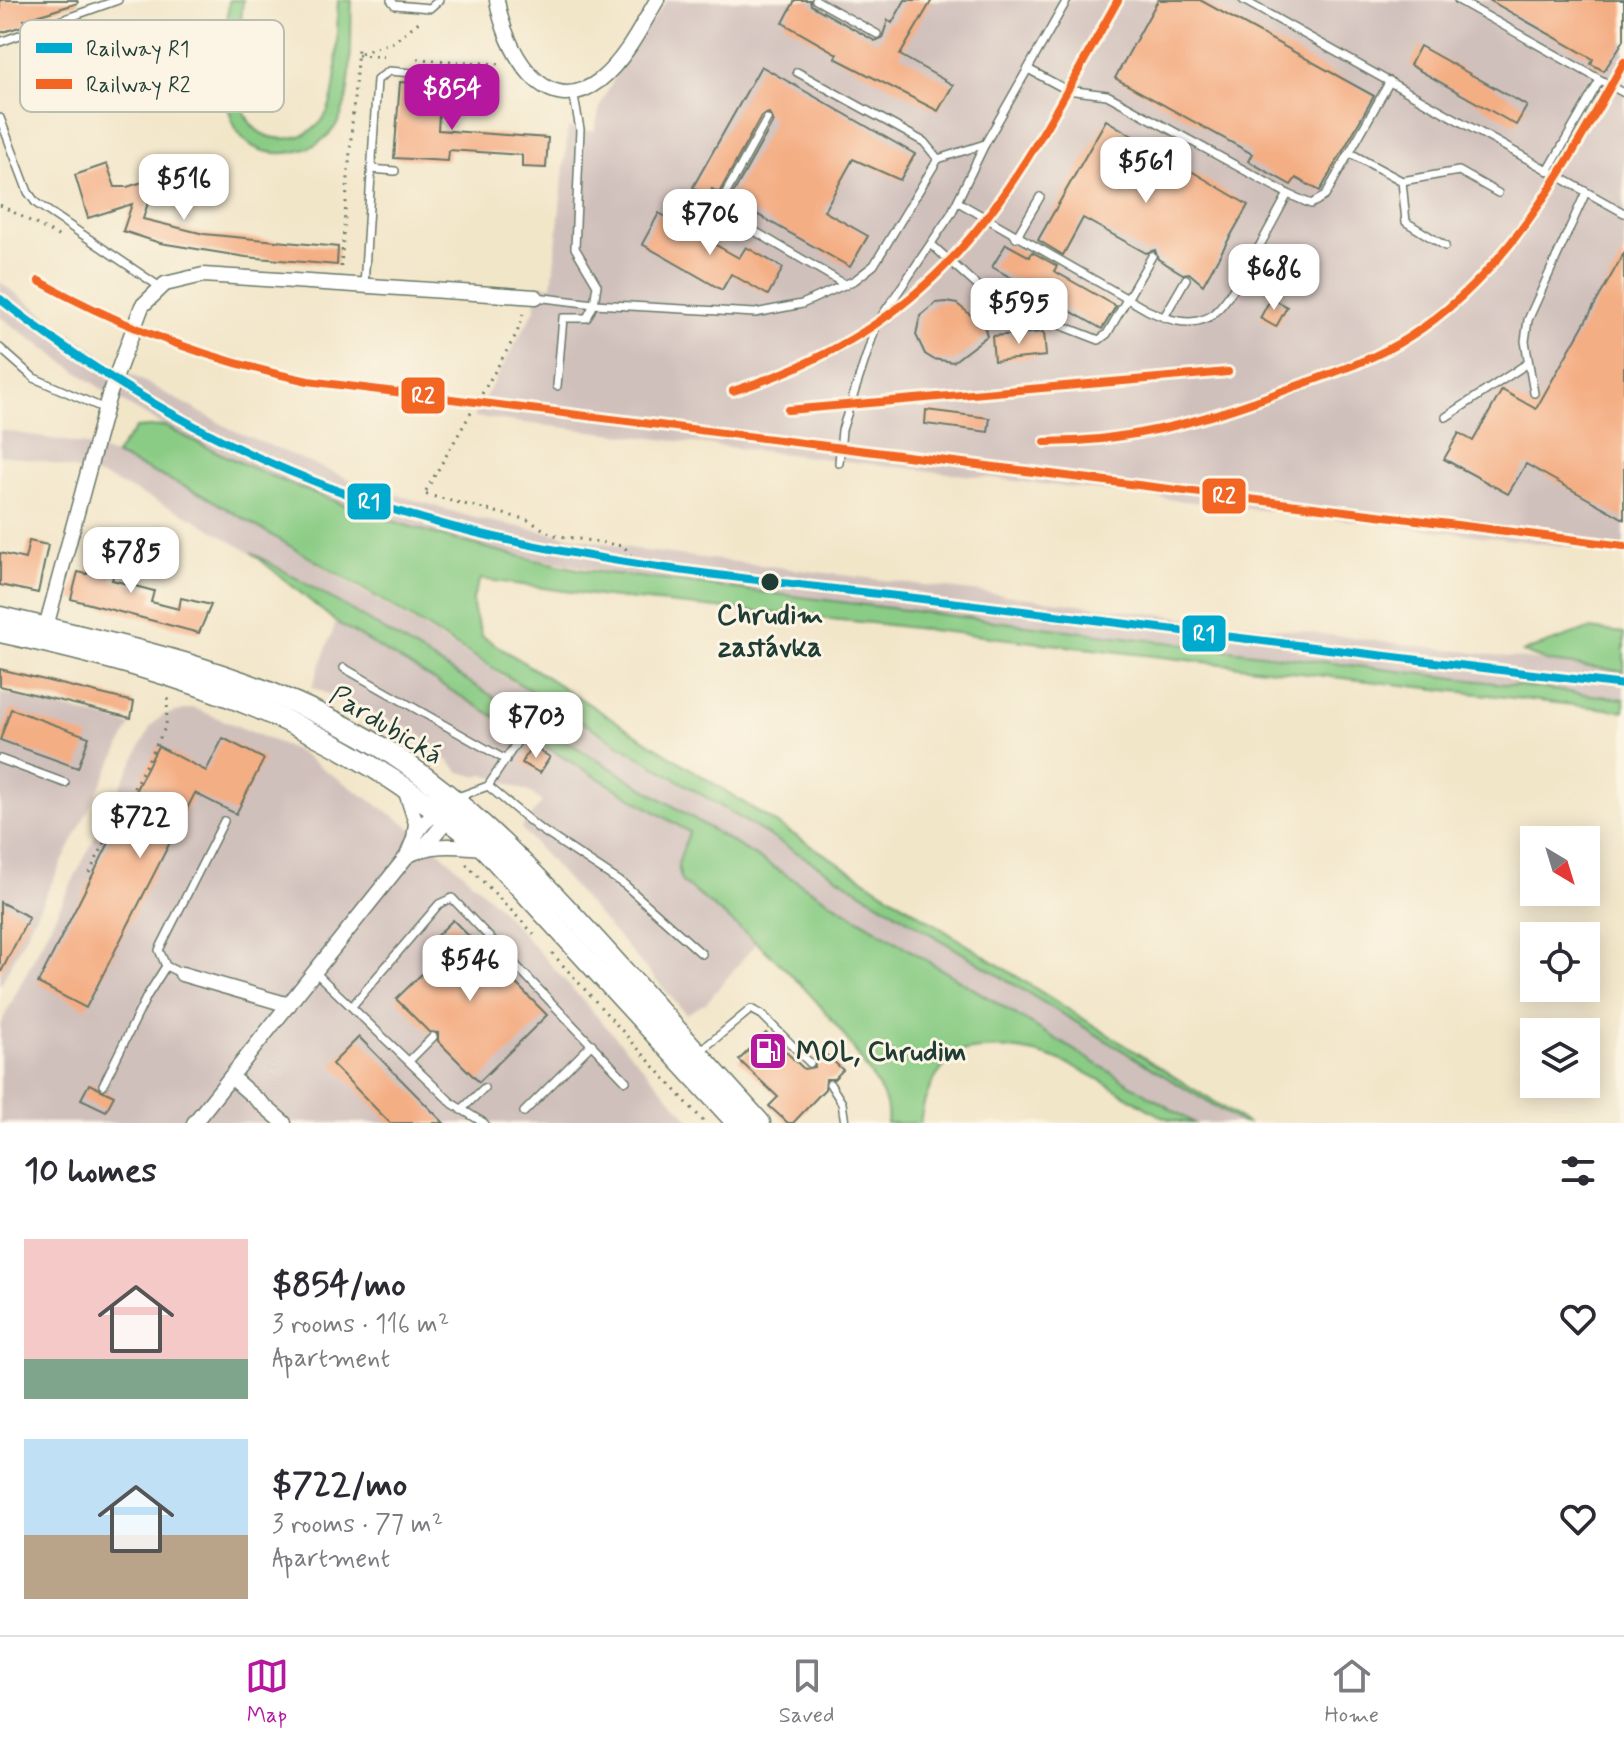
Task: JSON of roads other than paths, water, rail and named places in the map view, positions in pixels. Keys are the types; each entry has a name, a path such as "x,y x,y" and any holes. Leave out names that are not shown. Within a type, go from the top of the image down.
{"main road":[{"name":"Pardubická","path":"0,617 291,720 365,759 404,786 448,805 484,848 693,1061 760,1123"},
{"name":"Pardubická","path":"0,632 44,634 178,659 303,707 363,737 541,881 693,1061 737,1123"}],"street":[{"path":"497,0 504,33 521,66 542,84 573,92 594,84 608,73 657,0"},
{"path":"44,634 99,441 105,409 142,306 160,287 178,278 203,275 532,297"},
{"path":"404,786 419,843"},
{"path":"194,1123 407,856 441,827 448,805"},
{"path":"419,843 484,848"},
{"path":"182,974 289,1005"},
{"path":"231,1077 284,1123"}],"lane":[{"path":"62,20 118,0"},
{"path":"391,0 395,5 424,7 436,6 439,0"},
{"path":"816,0 877,34"},
{"path":"839,463 842,430 877,323 958,202 985,144 1067,0"},
{"path":"1243,0 1624,213"},
{"path":"1458,0 1624,93"},
{"path":"0,42 20,35"},
{"path":"1028,69 1067,90 1107,95 1306,203 1321,200 1390,81"},
{"path":"364,286 376,86 380,75 389,71 437,75"},
{"path":"797,72 924,142 938,159"},
{"path":"1548,171 1600,80"},
{"path":"557,386 563,318 587,318 594,304 597,285 575,248 580,129 573,92"},
{"path":"0,118 32,197 160,287"},
{"path":"767,119 717,209 846,285"},
{"path":"532,297 594,304 770,312 846,285 874,265 938,159 985,144"},
{"path":"1350,153 1402,181 1459,171 1498,193"},
{"path":"371,169 395,171"},
{"path":"1402,181 1406,222 1445,246"},
{"path":"1534,393 1525,341 1528,320 1586,192"},
{"path":"958,202 1127,299 1164,317 1194,322 1219,310 1288,194"},
{"path":"1016,238 1040,197"},
{"path":"931,244 1004,310"},
{"path":"1032,314 1099,340 1152,256"},
{"path":"1164,317 1186,279"},
{"path":"0,348 34,378 105,409"},
{"path":"1446,417 1528,363"},
{"path":"344,668 506,760"},
{"path":"448,805 488,786 517,742"},
{"path":"0,759 65,783"},
{"path":"488,786 537,827 625,885 702,954"},
{"path":"182,974 166,966 160,955 161,944 224,821"},
{"path":"353,1005 439,904 452,898 626,1081"},
{"path":"103,1085 147,996 166,966"},
{"path":"316,973 461,1110 484,1123"},
{"path":"693,1061 751,1009 762,1015 810,1063"},
{"path":"410,1060 433,1037"},
{"path":"524,1112 592,1044"},
{"path":"830,1084 842,1103 845,1123"},
{"path":"461,1110 484,1088"}],"rail line":[{"name":"R2","path":"733,391 809,362 872,326 924,286 969,239 1008,188 1118,0"},
{"name":"R2","path":"1045,442 1134,434 1191,421 1344,369 1409,337 1445,311 1477,282 1506,249 1558,176 1624,62"},
{"name":"R2","path":"39,281 103,314 169,341 238,364 308,381 1624,546"},
{"name":"R1","path":"0,299 109,377 226,442 349,495 477,533 662,568 1624,685"},
{"name":"R2","path":"788,410 1228,372"}],"place":[{"name":"Chrudim zastávka","path":"770,582"},
{"name":"MOL, Chrudim","path":"768,1051"}]}
